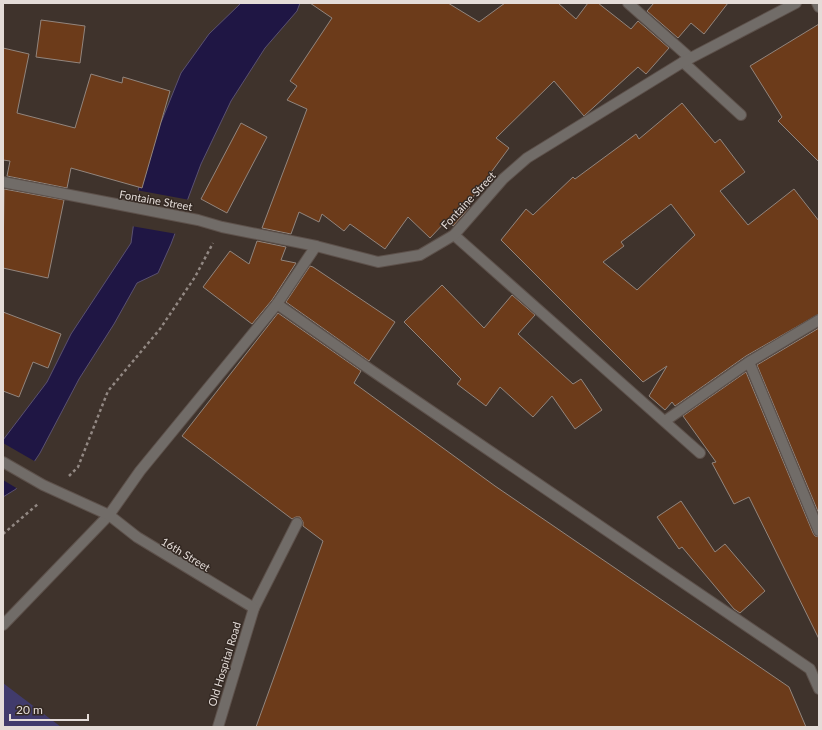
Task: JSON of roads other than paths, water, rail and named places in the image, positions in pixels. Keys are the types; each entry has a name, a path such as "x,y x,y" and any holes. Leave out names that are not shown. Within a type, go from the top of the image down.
{"street":[{"path":"628,3 741,115"},
{"name":"Fontaine Street","path":"3,182 198,220 222,227 316,246 378,262 420,255 454,235 503,179 527,158 686,60 796,3"},
{"path":"817,3 819,7"},
{"path":"454,235 665,420 700,453"},
{"path":"3,625 109,515 140,471 277,304 316,246"},
{"path":"277,304 368,368 810,669 819,689"},
{"path":"665,420 749,362 819,320"},
{"path":"749,362 819,531"},
{"name":"16th Street","path":"3,462 43,484 109,515 137,537 254,608"},
{"name":"Old Hospital Road","path":"218,727 254,608 297,523"}]}
